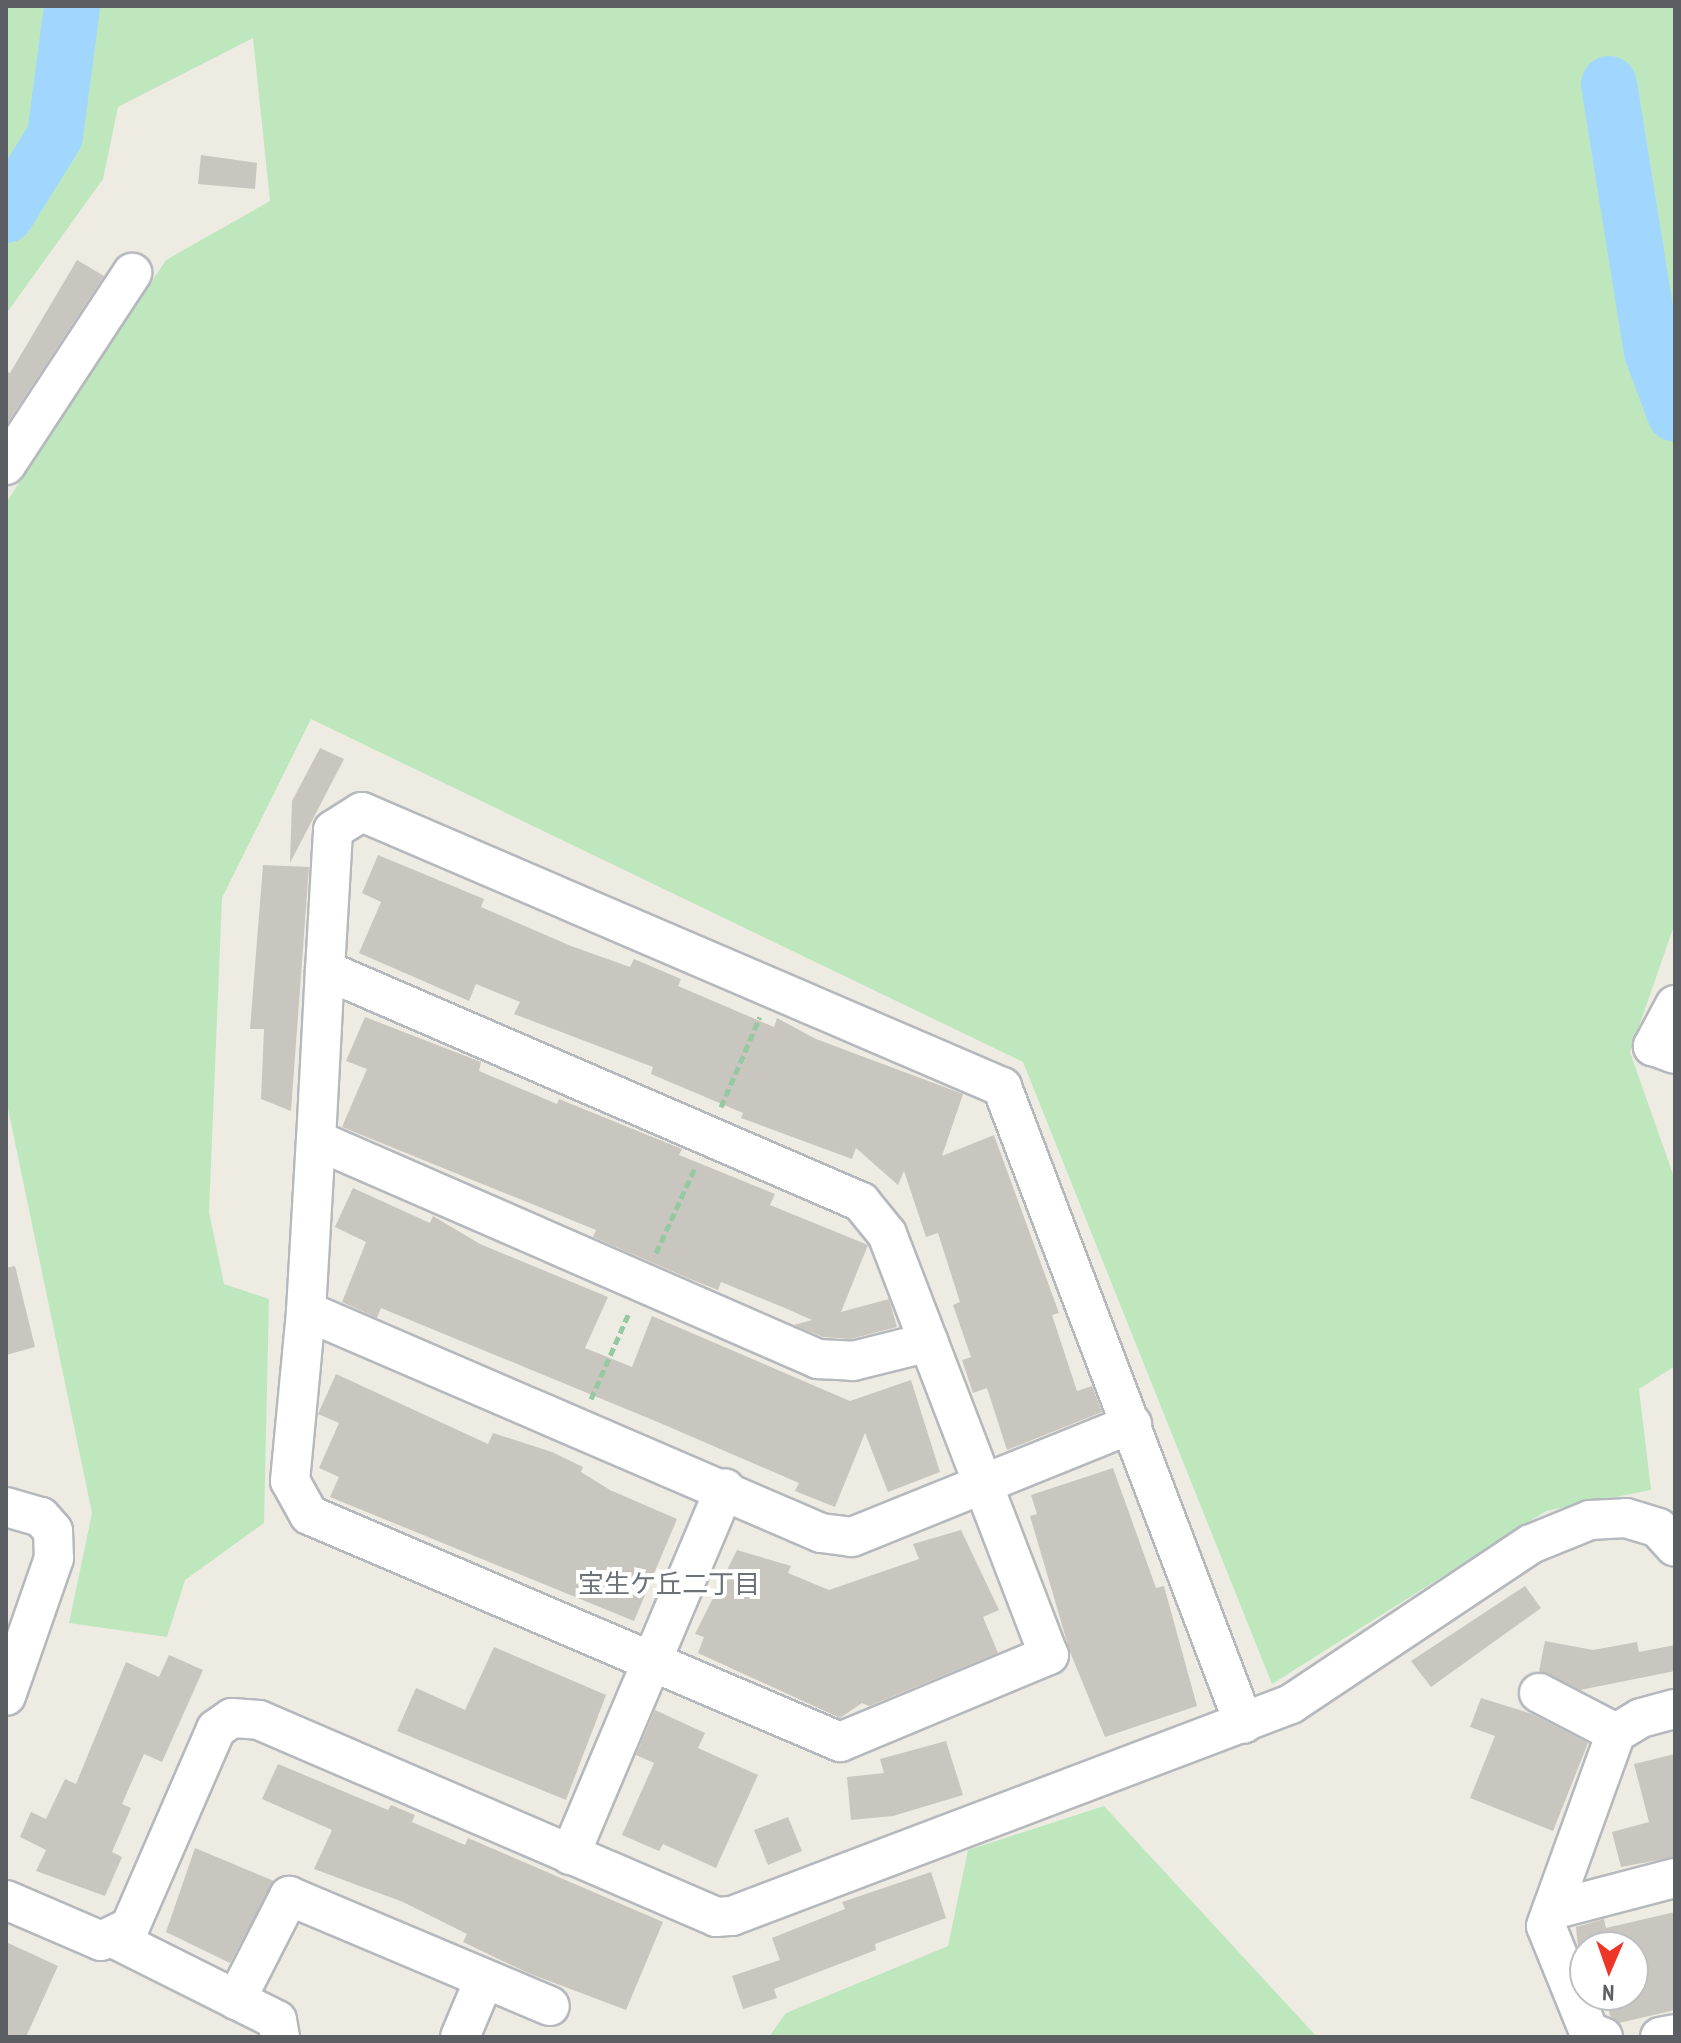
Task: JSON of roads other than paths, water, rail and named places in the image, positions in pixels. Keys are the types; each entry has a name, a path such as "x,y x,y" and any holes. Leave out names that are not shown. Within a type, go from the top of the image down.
{"street":[{"path":"6,465 132,273"},
{"path":"325,970 861,1202 887,1234 1049,1655 840,1742 309,1515 290,1481 306,1311 316,1140 325,970 333,830 362,812 1002,1087 1244,1724"},
{"path":"1675,1005 1653,1046 1675,1054"},
{"path":"316,1140 818,1359 853,1361 929,1342"},
{"path":"306,1311 725,1488 821,1533 852,1537 1132,1424"},
{"path":"570,1855 725,1488"},
{"path":"6,1507 41,1517 53,1531 54,1558 6,1696"},
{"path":"6,1900 101,1941 115,1939 130,1927 216,1729 232,1718 259,1720 716,1917 732,1916 1291,1704 1546,1538 1590,1520 1626,1518 1658,1528 1675,1547"},
{"path":"1539,1693 1616,1733"},
{"path":"1603,2037 1589,2032 1546,1926 1616,1733 1641,1718 1675,1709"},
{"path":"1552,1910 1675,1878"},
{"path":"236,2000 289,1896 550,2006"},
{"path":"115,1939 277,2020 280,2037"},
{"path":"460,2037 484,1980"},
{"path":"1660,2037 1675,2034"}],"waterway":[{"path":"6,215 55,136 72,6"},
{"path":"1609,84 1652,352 1675,414"}],"district":[{"name":"宝生ケ丘二丁目","path":"669,1584"}]}
